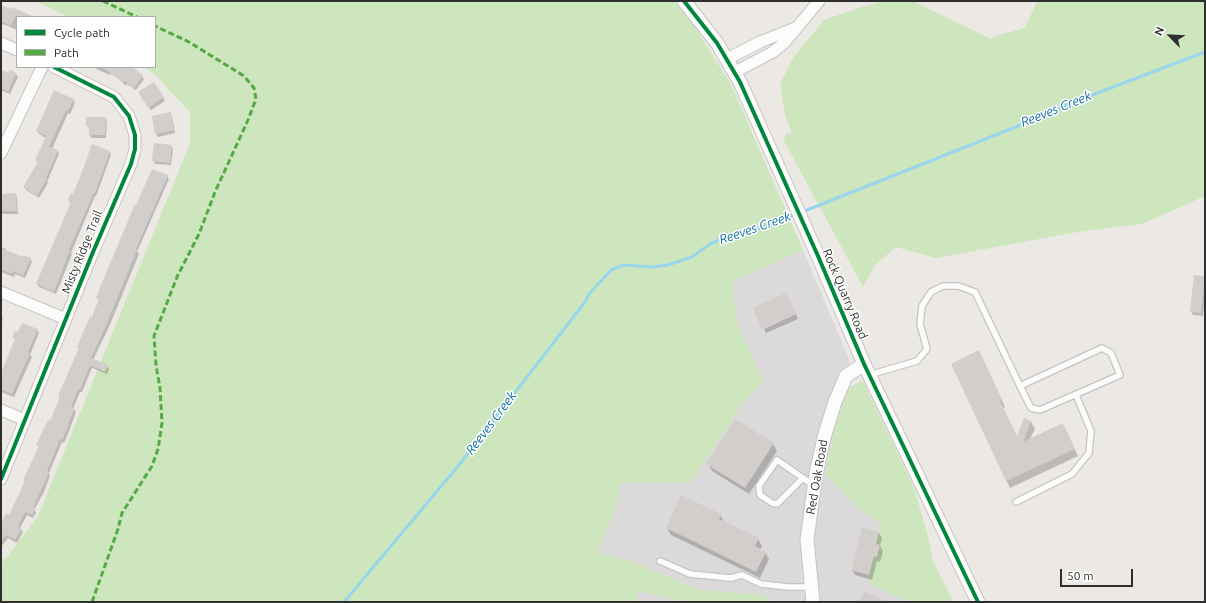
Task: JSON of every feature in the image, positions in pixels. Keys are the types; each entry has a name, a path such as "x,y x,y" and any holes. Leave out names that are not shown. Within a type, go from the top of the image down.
{"street":[{"name":"Rock Quarry Road","path":"684,1 717,43 735,72 818,256 866,369 978,602"},
{"path":"735,72 778,48 804,20 818,1"},
{"path":"727,59 770,37 795,28"},
{"path":"1,43 16,50"},
{"path":"1,153 42,68"},
{"name":"Misty Ridge Trail","path":"1,479 112,205 131,164 135,149 135,135 129,116 114,97 56,68"},
{"path":"1,292 66,318"},
{"name":"Red Oak Road","path":"813,602 807,540 814,487 825,434 846,376 866,369"},
{"path":"1,410 25,420"}],"lane":[{"path":"866,369 916,361 927,349 920,324 922,306 931,292 943,286 958,286 975,292 1020,386 1031,408 1040,410 1120,375 1111,353 1102,348 1020,386"},
{"path":"1016,502 1072,474 1089,453 1091,431 1076,395"},
{"path":"802,478 777,504 772,504 760,495 759,486 777,460 802,478 814,487"},
{"path":"660,561 690,574 731,578 742,575 761,584 788,587 812,587"}],"shaded area":[{"path":"803,250 849,359 849,387 836,425 825,473 856,507 880,523 868,583 908,602 779,602 762,595 699,590 633,562 597,552 615,511 621,483 690,482 745,400 763,381 737,323 732,282"},
{"path":"639,591 684,602 634,602"}],"green space":[{"path":"35,1 674,1 695,27 732,86 803,250 732,282 737,323 763,381 745,400 690,483 621,483 615,511 597,552 633,562 699,590 762,595 779,602 684,602 639,591 634,602 1,602 1,562 7,557 38,516 190,143 190,112 156,76 145,68 156,68 156,16 67,16"},
{"path":"883,1 913,1 991,39 996,36 1025,28 1037,1 1205,1 1205,196 1142,224 1083,231 936,258 896,247 875,265 863,287 783,139 787,133 792,134 785,114 780,84 793,58 824,20"},
{"path":"863,381 914,488 927,532 933,561 953,602 908,602 868,583 880,523 856,507 825,473 836,425 849,387"}],"building":[{"path":"1,5 11,9 12,7 32,16 16,16 11,26 1,21"},
{"path":"103,68 133,68 143,75 134,88 125,81 123,83"},
{"path":"1,70 8,73 10,70 16,73 8,92 1,88"},
{"path":"154,82 164,97 148,108 138,92"},
{"path":"54,90 74,99 68,111 66,110 49,147 58,150 46,178 47,179 37,196 23,187 38,162 35,160 46,136 36,131"},
{"path":"171,112 174,130 155,134 152,116"},
{"path":"86,117 106,117 105,135 89,135 89,126 86,126"},
{"path":"154,143 172,145 170,163 152,161"},
{"path":"92,144 110,151 95,193 69,249 70,250 54,292 36,284 71,201 68,200 71,193 73,194"},
{"path":"152,169 168,175 91,358 108,365 105,372 90,365 71,407 75,408 68,424 69,425 62,440 60,439 47,471 49,472 33,508 35,509 32,515 25,512 18,526 22,528 15,540 6,535 1,542 1,523 6,513 9,515 25,481 23,480 39,446 36,445 48,420 50,421 60,397 58,396 79,348 77,347 99,299 96,298 99,290 135,204 136,205"},
{"path":"16,193 17,211 1,211 1,194"},
{"path":"1,248 23,257 24,255 31,258 23,276 13,271 12,274 1,270"},
{"path":"1194,275 1205,276 1201,313 1190,312"},
{"path":"786,293 796,313 762,329 753,308"},
{"path":"22,323 38,329 28,352 30,353 12,394 1,390 1,373 15,339 12,338 15,331 18,332"},
{"path":"979,350 1002,400 1000,401 1017,436 1024,418 1031,421 1023,442 1063,423 1075,449 1006,481 951,364"},
{"path":"735,419 774,443 745,488 706,464"},
{"path":"681,495 721,514 719,519 759,538 755,546 766,552 756,572 666,528"},
{"path":"862,527 879,532 876,544 880,545 877,557 874,556 869,575 851,570"},
{"path":"864,591 887,602 859,602"}],"waterway":[{"name":"Reeves Creek","path":"802,212 1018,126 1066,105 1205,52"},
{"name":"Reeves Creek","path":"344,602 459,465 585,302 589,294 611,270 624,265 653,267 668,265 692,257 710,244 729,236 742,235 796,214"}],"marked path":[{"path":"103,1 135,16"},
{"path":"92,602 118,529 122,513 152,466 158,449 162,423 160,388 156,365 154,336 177,277 199,234 215,192 256,99 254,88 244,76 189,42 156,26"}],"cycle path":[{"path":"684,1 717,43 740,82 818,256 864,364 978,602"},
{"path":"1,479 93,252 131,164 135,149 135,135 129,116 114,97 56,68"}]}
